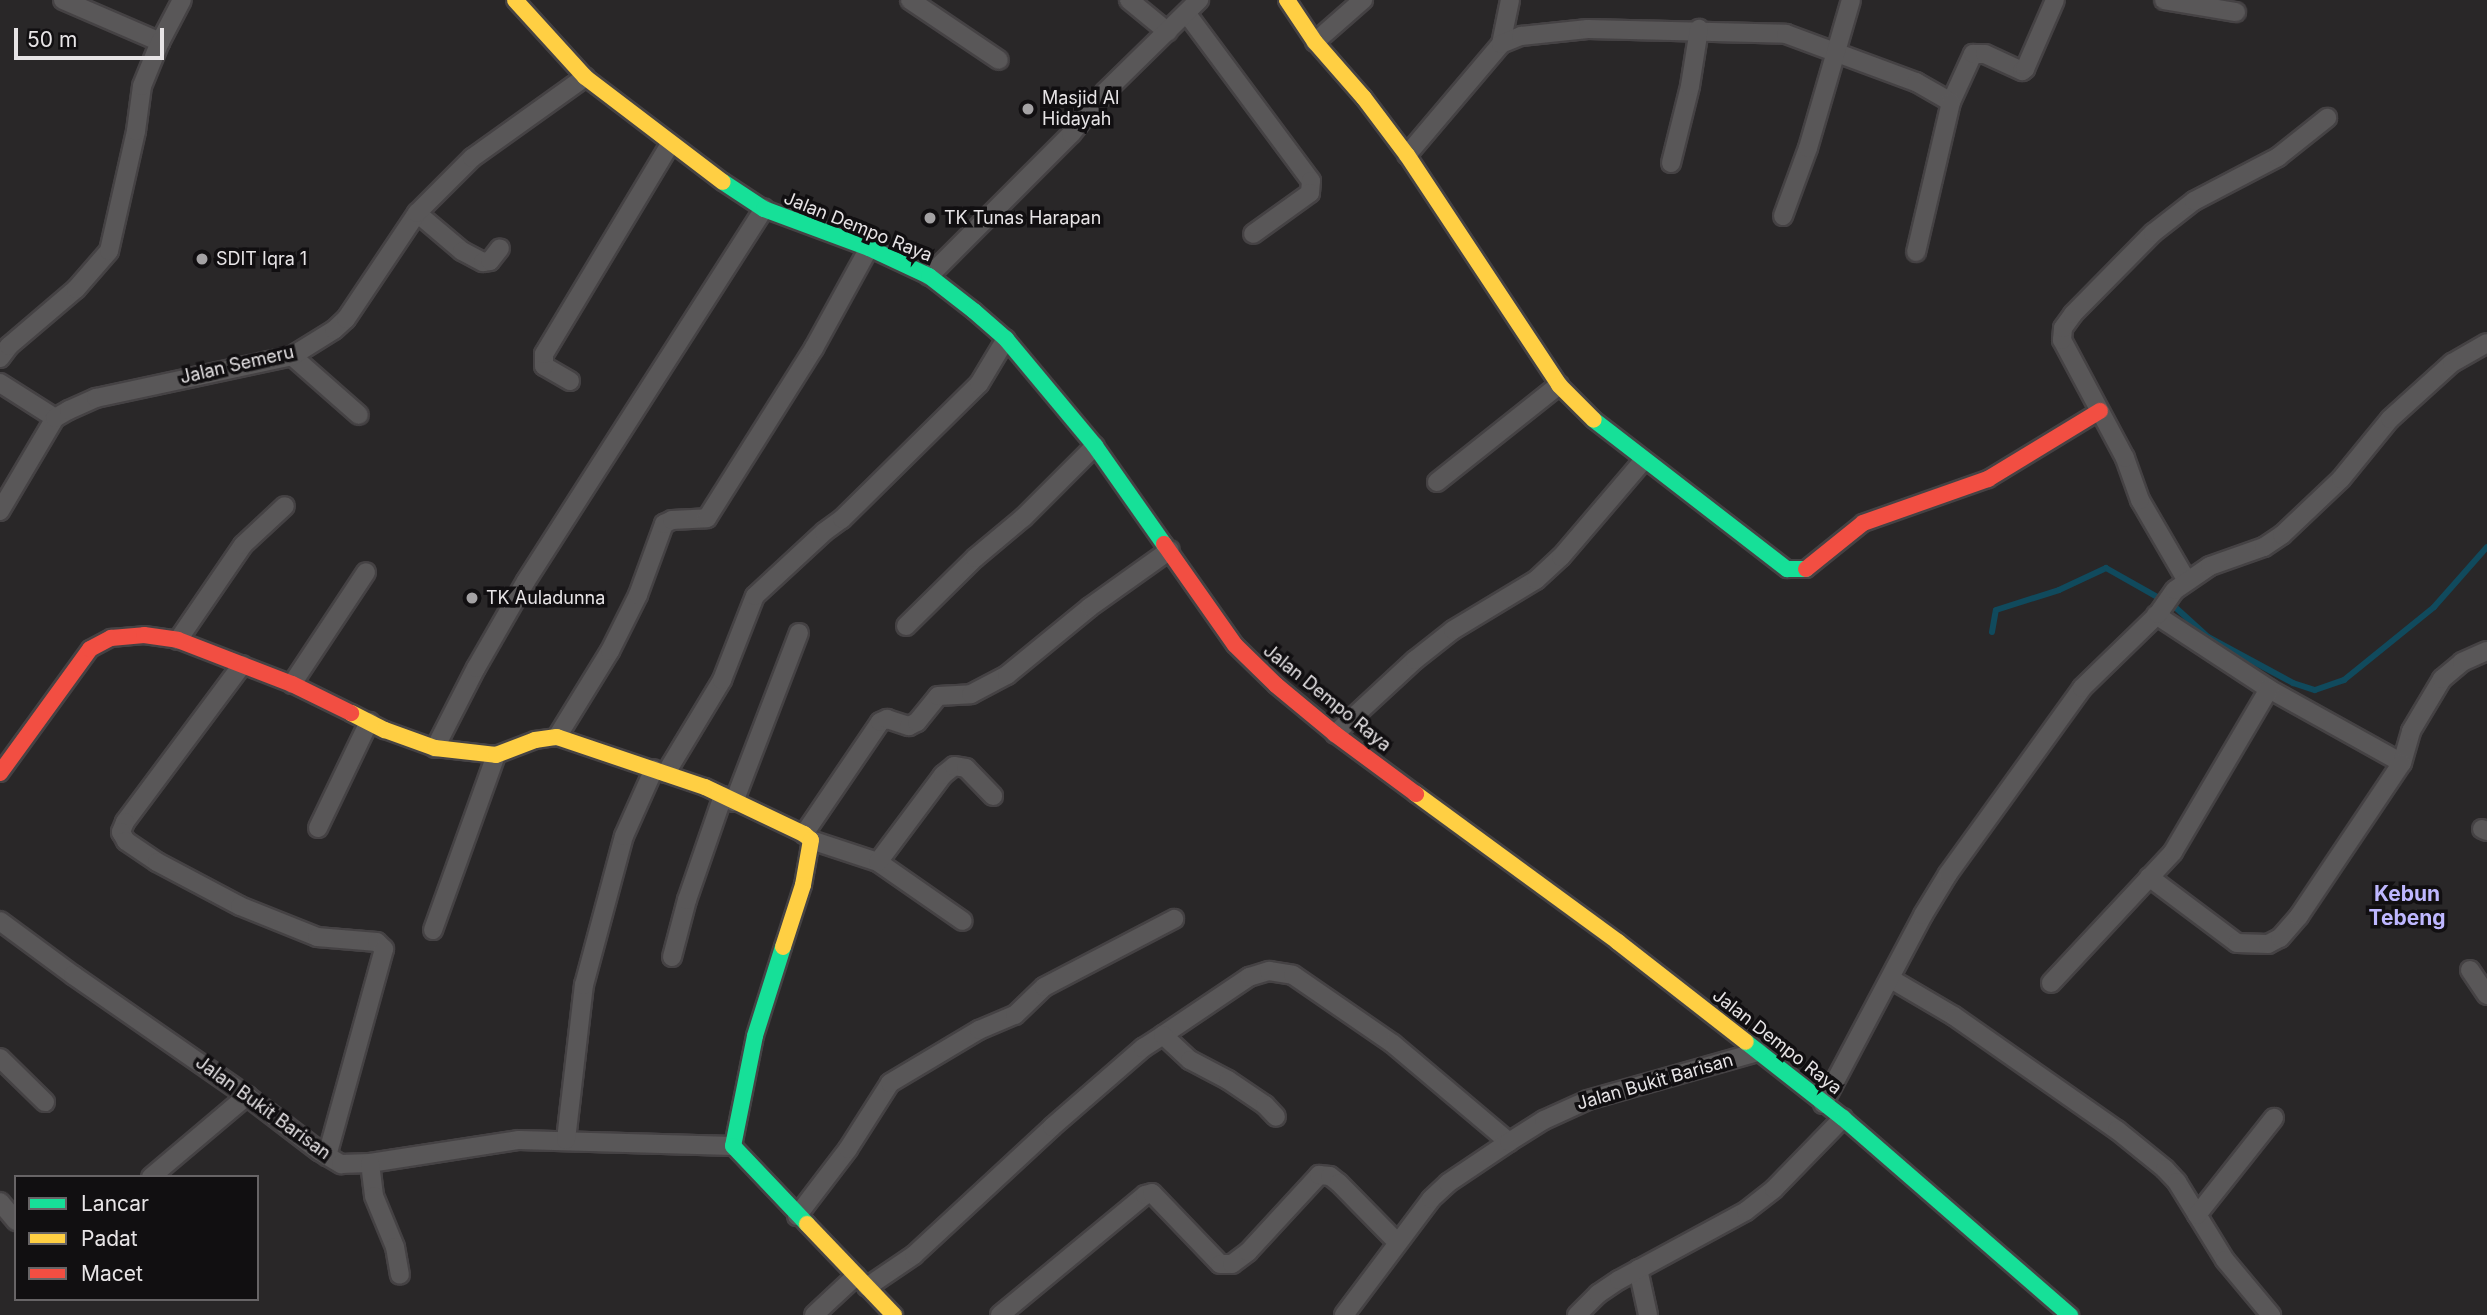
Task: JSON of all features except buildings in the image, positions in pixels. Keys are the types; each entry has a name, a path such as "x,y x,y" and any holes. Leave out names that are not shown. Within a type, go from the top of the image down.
{"street":[{"path":"63,0 160,42"},
{"path":"0,358 9,346 76,289 109,251 136,131 142,86 160,42 182,0"},
{"name":"Jalan Dempo Raya","path":"514,0 585,77 670,144 764,209 869,248 929,276 1006,339 1095,446 1235,645 1276,685 1335,734 1608,934 1843,1118 2070,1315"},
{"path":"911,0 999,60"},
{"path":"1129,0 1168,32"},
{"path":"929,276 1070,134 1105,92 1199,0"},
{"path":"1287,0 1315,42 1364,98 1407,155 1559,384 1589,416 1643,461 1787,569 1802,571 1863,523 1988,480 2100,411"},
{"path":"1315,42 1363,0"},
{"path":"1501,44 1510,0"},
{"path":"1783,216 1808,148 1851,0"},
{"path":"1916,252 1951,102 1973,54 1985,54 2022,71 2055,0"},
{"path":"2164,0 2236,12"},
{"path":"1186,14 1311,181 1310,193 1253,234"},
{"path":"1407,155 1501,44 1521,36 1587,29 1699,29 1786,34 1916,82 1951,102"},
{"path":"1671,163 1690,86 1699,29"},
{"name":"Jalan Semeru","path":"55,418 96,398 292,356 334,330 356,303 417,213 472,158 585,77"},
{"path":"2181,586 2140,500 2124,458 2062,340 2063,328 2073,314 2153,233 2194,201 2278,156 2327,118"},
{"path":"570,381 544,366 544,354 670,144"},
{"path":"436,748 476,668 526,581 764,209"},
{"path":"417,213 462,251 483,262 490,261 500,248"},
{"path":"557,737 610,651 638,595 664,524 672,520 707,518 814,348 869,248"},
{"path":"566,1140 584,985 624,836 660,771 722,680 755,596 824,532 842,519 979,384 1006,339"},
{"path":"1823,1104 1923,915 1948,874 2082,688 2157,614 2181,586 2210,566 2264,547 2282,535 2341,480 2399,411 2452,363 2487,343"},
{"path":"292,356 359,415"},
{"path":"0,383 55,418 0,511"},
{"path":"1437,482 1559,384"},
{"path":"906,626 975,558 1024,517 1095,446"},
{"path":"1335,734 1424,652 1453,630 1536,580 1561,557 1643,461"},
{"path":"178,640 243,545 285,506"},
{"path":"894,1315 733,1146 755,1036 803,885 807,837 880,722 887,719 909,726 917,722 938,696 963,694 1007,675 1090,607 1170,550"},
{"path":"292,684 366,572"},
{"path":"2157,614 2269,689 2402,763"},
{"path":"672,957 687,900 799,633"},
{"path":"0,773 90,649 111,638 144,635 178,640 292,684 369,722 436,748 496,755 535,740 557,737 660,771 729,799 807,837 878,862 963,920"},
{"path":"2149,877 2237,943 2268,944 2280,938 2299,916 2402,763 2411,731 2442,680 2462,662 2487,651"},
{"path":"242,665 121,832 126,841 157,862 240,905 317,937 377,942 384,950 327,1156"},
{"path":"2051,984 2173,852 2269,689"},
{"path":"318,828 369,722"},
{"path":"433,930 496,755"},
{"path":"878,862 943,775 954,766 966,768 993,796"},
{"path":"797,1216 848,1149 890,1083 979,1030 1015,1015 1044,987 1174,919"},
{"name":"Jalan Bukit Barisan","path":"0,921 341,1164 370,1163 519,1140 733,1146"},
{"path":"2470,970 2487,995"},
{"path":"814,1315 861,1282 914,1255 1052,1127 1143,1048 1249,977 1269,971 1293,975 1393,1044 1508,1142"},
{"path":"1891,979 1954,1016 2116,1130 2165,1169 2225,1260 2271,1315"},
{"path":"1163,1035 1190,1060 1228,1080 1265,1105 1276,1117"},
{"name":"Jalan Bukit Barisan","path":"1344,1315 1397,1242 1448,1183 1508,1142 1544,1120 1588,1100 1758,1052"},
{"path":"0,1058 45,1102"},
{"path":"153,1175 247,1096"},
{"path":"1577,1315 1598,1294 1638,1269 1746,1211 1774,1188 1843,1118"},
{"path":"2197,1215 2274,1118"},
{"path":"370,1163 374,1196 395,1247 400,1275"},
{"path":"1000,1315 1145,1195 1152,1194 1220,1264 1232,1264 1248,1252 1319,1175 1330,1176 1339,1182 1397,1242"},
{"path":"0,1202 14,1218"},
{"path":"1638,1269 1648,1315"}],"waterway":[{"path":"1992,632 1996,610 2059,590 2106,568 2175,607 2208,637 2293,683 2315,690 2344,680 2434,607 2487,547"}],"traffic: fast":[{"path":"723,182 764,209 869,248 929,276 974,311 1006,339 1095,446 1164,544"},
{"path":"1594,420 1787,569 1806,569"},
{"path":"783,947 755,1036 733,1146 807,1224"},
{"path":"1746,1042 1843,1118 2070,1315"}],"traffic: slow":[{"path":"515,0 585,77 723,182"},
{"path":"1287,0 1315,42 1364,98 1407,155 1559,385 1594,420"},
{"path":"351,713 385,730 435,748 496,755 535,740 557,737 705,787 804,834 811,840 803,885 783,947"},
{"path":"1416,794 1618,942 1746,1042"},
{"path":"807,1224 894,1315"}],"traffic: jam":[{"path":"1806,569 1863,523 1988,479 2100,411"},
{"path":"1164,544 1235,645 1276,685 1335,734 1416,794"},
{"path":"0,773 90,649 111,638 144,635 178,640 292,684 351,713"}],"place":[{"name":"Masjid Al Hidayah","path":"1028,109"},
{"name":"TK Tunas Harapan","path":"930,218"},
{"name":"SDIT Iqra 1","path":"202,259"},
{"name":"TK Auladunna","path":"472,598"}],"district":[{"name":"Kebun Tebeng","path":"2407,906"}]}
